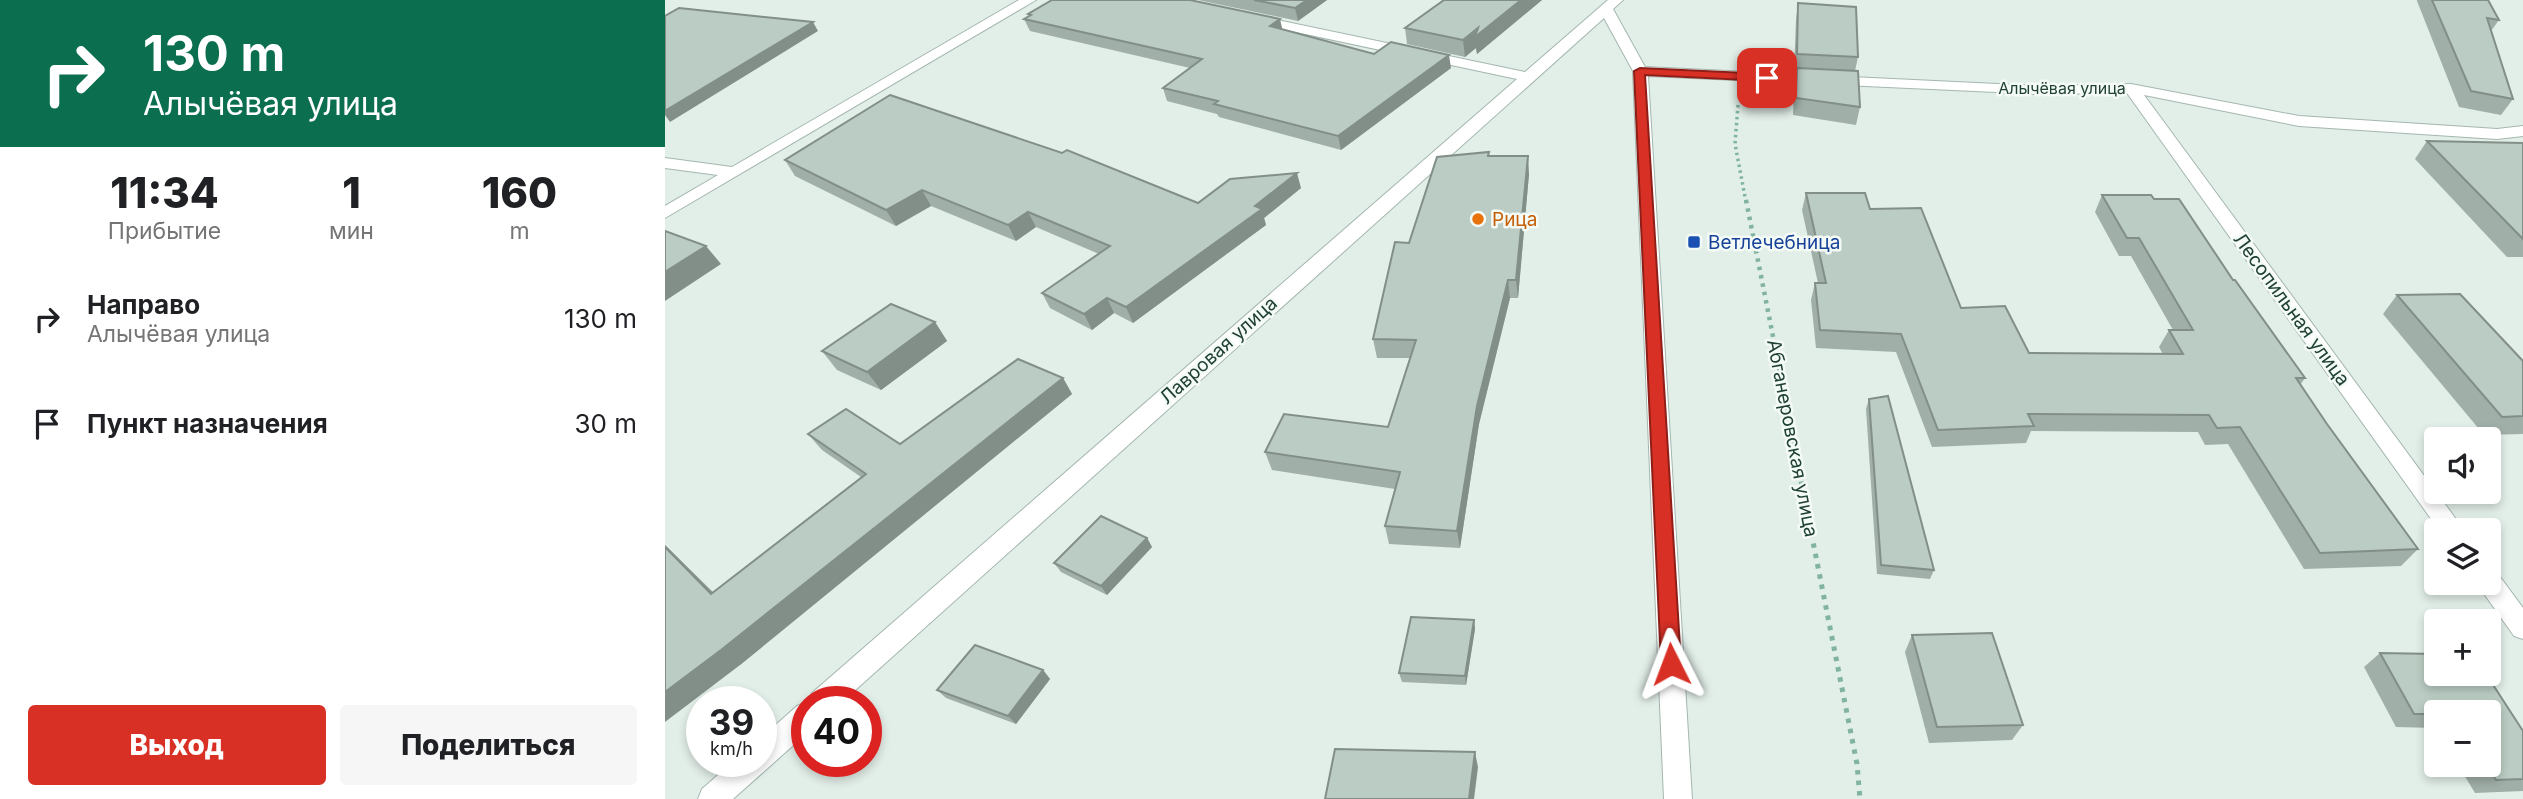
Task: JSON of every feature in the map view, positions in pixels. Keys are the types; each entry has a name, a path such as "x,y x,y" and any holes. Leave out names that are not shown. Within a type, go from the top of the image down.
{"street":[{"path":"665,213 1029,0"},
{"path":"1611,5 1640,71 1678,799"},
{"name":"Лавровая улица","path":"840,686 1611,5"},
{"path":"1232,14 1527,77"},
{"name":"Алычёвая улица","path":"1640,71 2037,90 2131,88 2299,121 2497,134 2523,131"},
{"name":"Лесопильная улица","path":"2131,88 2443,518"},
{"path":"665,163 735,172"},
{"path":"2499,595 2523,628"},
{"path":"777,742 791,729"},
{"path":"712,799 737,777"}],"path":[{"name":"Абганеровская улица","path":"1739,76 1735,144 1857,764 1860,799"}],"building":[{"path":"1052,0 1190,0 1280,19 1270,26 1374,54 1391,42 1449,55 1338,136 1163,88 1202,59 1024,19"},
{"path":"1254,0 1307,0 1295,8"},
{"path":"1444,0 1521,0 1475,37 1478,28 1463,40 1405,28"},
{"path":"2432,0 2488,0 2499,20 2487,18 2513,99 2471,91"},
{"path":"1798,3 1856,7 1858,57 1797,54"},
{"path":"679,8 813,22 665,111 665,16"},
{"path":"1797,68 1858,71 1860,107 1796,98"},
{"path":"890,95 1062,153 1067,150 1198,203 1230,179 1297,173 1255,206 1262,209 1126,307 1107,298 1084,314 1042,293 1110,246 1028,212 1008,225 922,190 886,210 785,160"},
{"path":"2427,141 2523,143 2523,239"},
{"path":"1489,152 1488,156 1528,156 1516,280 1508,280 1477,406 1457,531 1385,526 1400,472 1265,452 1284,414 1388,427 1416,340 1373,339 1395,242 1409,243 1437,157"},
{"path":"1806,193 1865,193 1870,209 1921,208 1961,308 2005,306 2029,353 2183,354 2169,330 2193,330 2139,238 2127,238 2102,195 2151,195 2154,199 2179,199 2233,280 2305,378 2296,378 2327,424 2418,549 2320,553 2240,427 2217,428 2209,415 2028,414 2034,426 1938,430 1901,334 1820,330 1815,283 1826,283"},
{"path":"665,231 706,246 665,272"},
{"path":"2460,294 2523,361 2523,416 2502,417 2397,295"},
{"path":"891,304 935,322 867,372 822,351"},
{"path":"1018,359 1063,378 665,692 665,547 711,594 866,474 808,434 846,409 900,444"},
{"path":"1888,396 1934,570 1881,565 1869,399"},
{"path":"1101,516 1147,538 1101,586 1054,563"},
{"path":"1411,617 1474,620 1465,676 1399,673"},
{"path":"1992,633 2023,725 1937,727 1912,635"},
{"path":"975,645 1043,670 1008,716 937,690"},
{"path":"2380,653 2424,654 2424,686 2494,686 2523,731 2523,779 2496,780 2494,777 2501,777 2501,700 2424,700 2424,714 2414,714"},
{"path":"1335,749 1475,752 1469,799 1325,799"}],"place":[{"name":"Рица","path":"1478,219"},
{"name":"Ветлечебница","path":"1694,242"}],"route":[{"path":"1671,664 1640,71 1767,78"}]}
